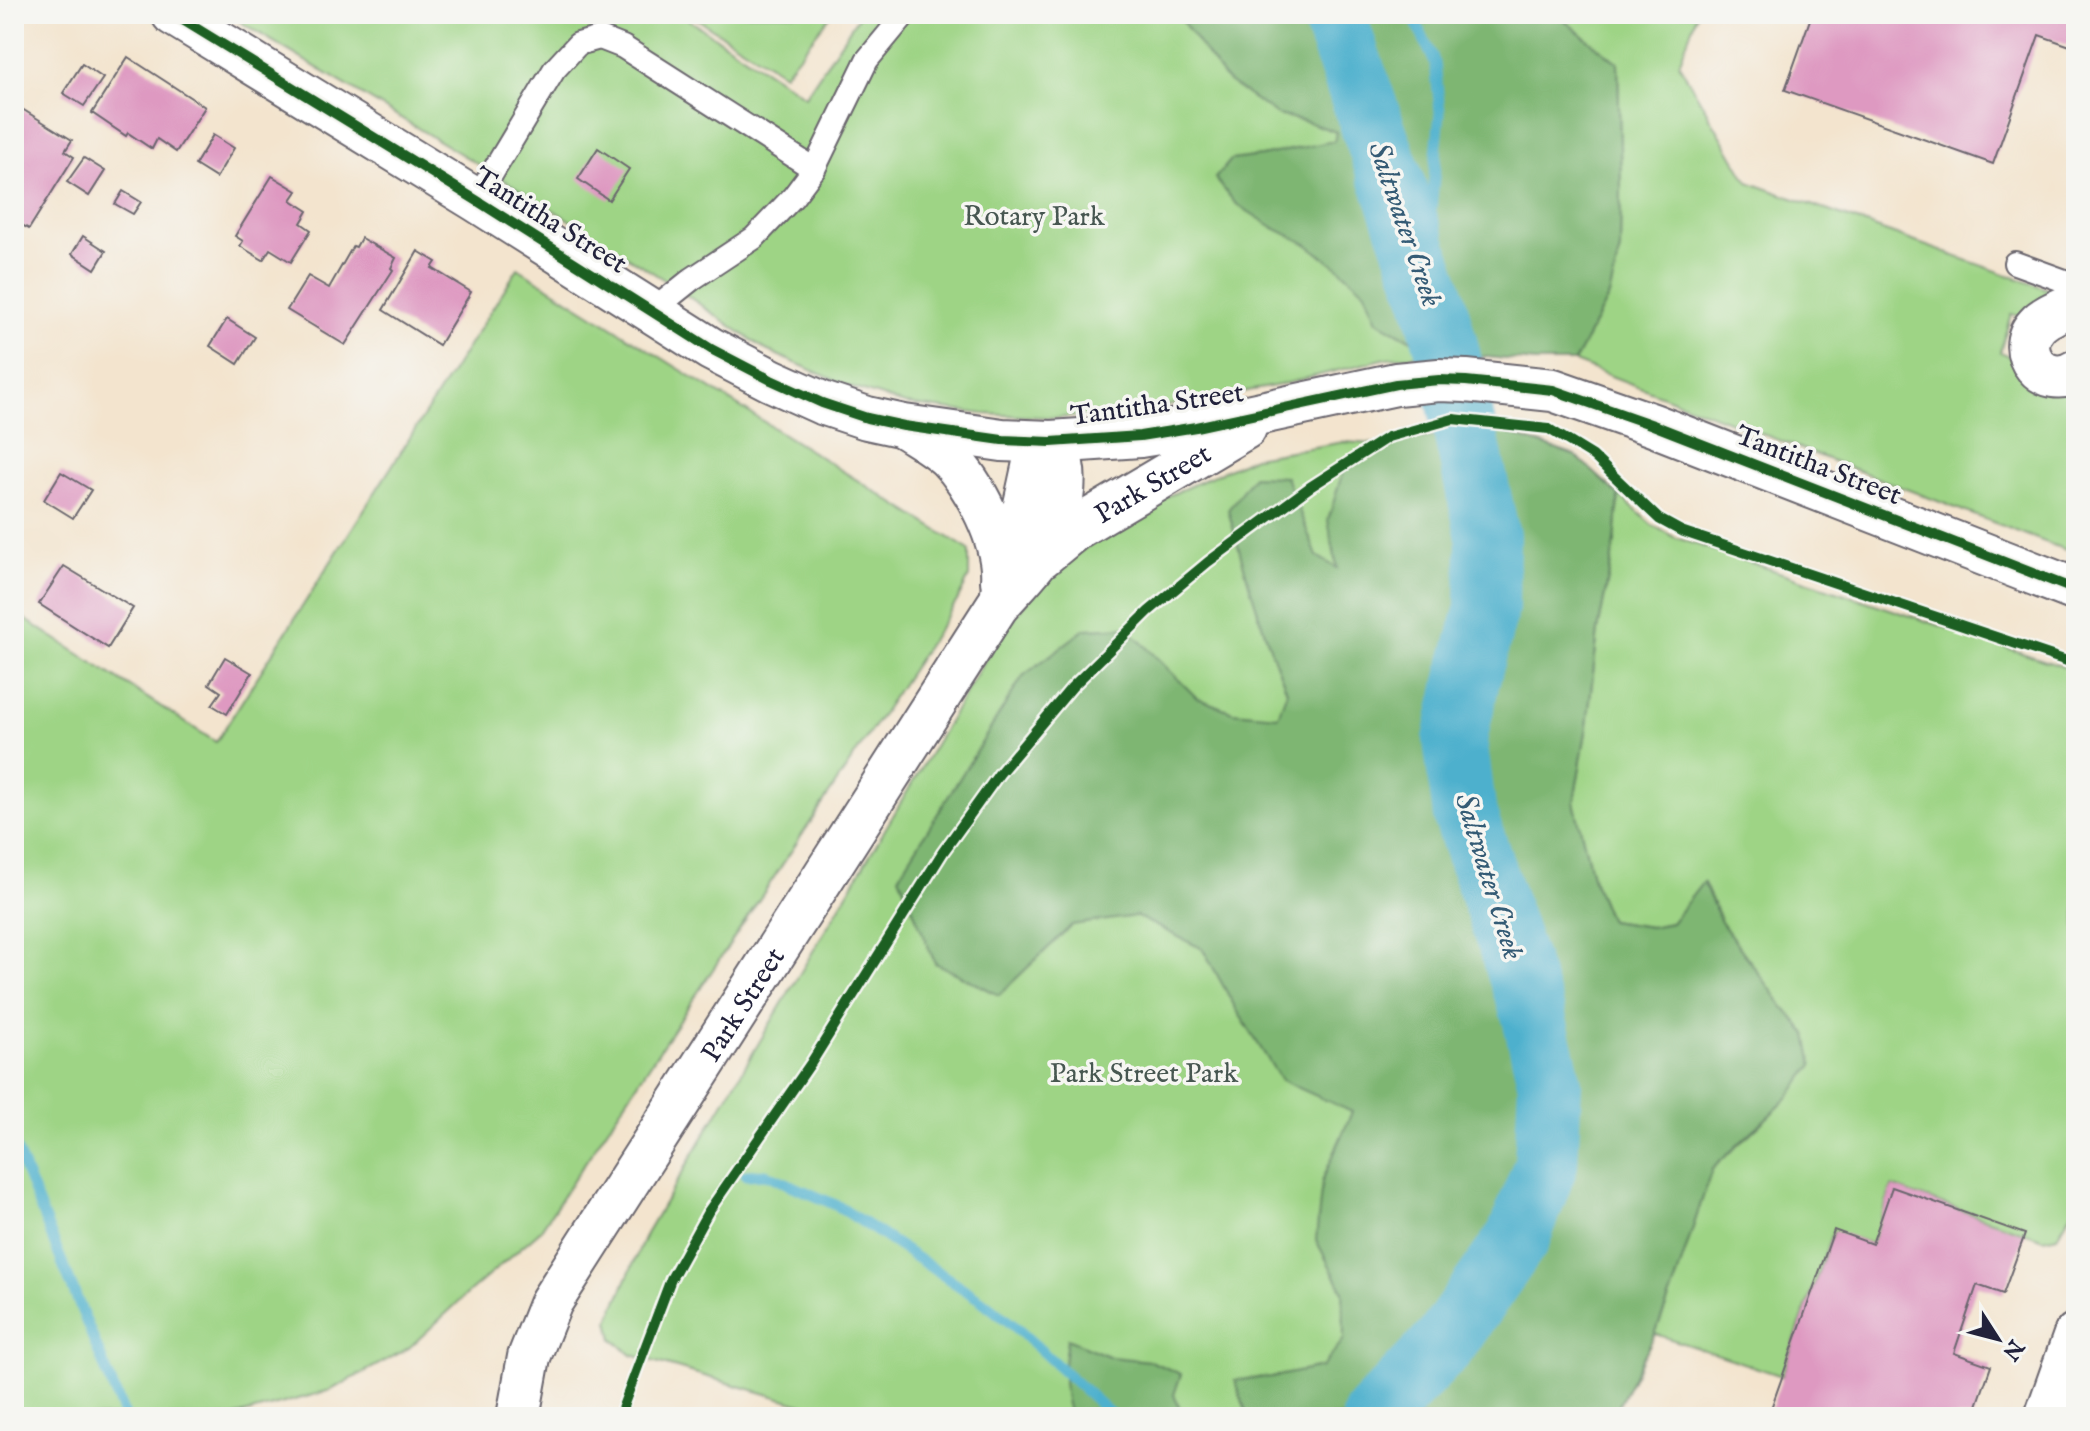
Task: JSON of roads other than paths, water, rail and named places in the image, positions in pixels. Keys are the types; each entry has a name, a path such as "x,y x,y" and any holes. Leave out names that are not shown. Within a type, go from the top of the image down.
{"street":[{"name":"Tantitha Street","path":"173,14 711,349 822,403 867,418 1002,440 1051,442 1140,436 1196,427 1396,384 1439,380 1553,390 1653,425 2076,590"},
{"path":"2076,303 2035,326 2028,345 2029,355 2041,371 2060,377 2076,371"},
{"name":"Park Street","path":"518,1417 529,1357 551,1302 1000,599 1034,563 1076,528 1277,409"},
{"path":"904,426 946,455 973,488 1001,558 1000,599"},
{"name":"Park Street","path":"1000,599 1018,537 1034,463 1051,442 1062,461 1062,495 1056,518 1034,563"},
{"path":"2047,1417 2076,1335"}],"lane":[{"path":"652,311 692,279 754,238 793,197 814,169 867,60 905,14"},
{"path":"476,200 554,70 578,44 600,38 623,47 814,169"},
{"path":"2015,263 2076,285"}],"waterway":[{"name":"Saltwater Creek","path":"1333,14 1433,298 1488,536 1487,608 1455,740 1465,815 1533,1013 1550,1084 1546,1164 1518,1238 1445,1343 1374,1417"},
{"path":"1412,14 1435,63 1440,112 1425,275"},
{"path":"14,1144 125,1417"},
{"path":"746,1175 766,1174 838,1206 982,1301 1013,1325 1114,1417"}],"park label":[{"name":"Rotary Park","path":"1034,215"},
{"name":"Park Street Park","path":"1144,1072"}]}
